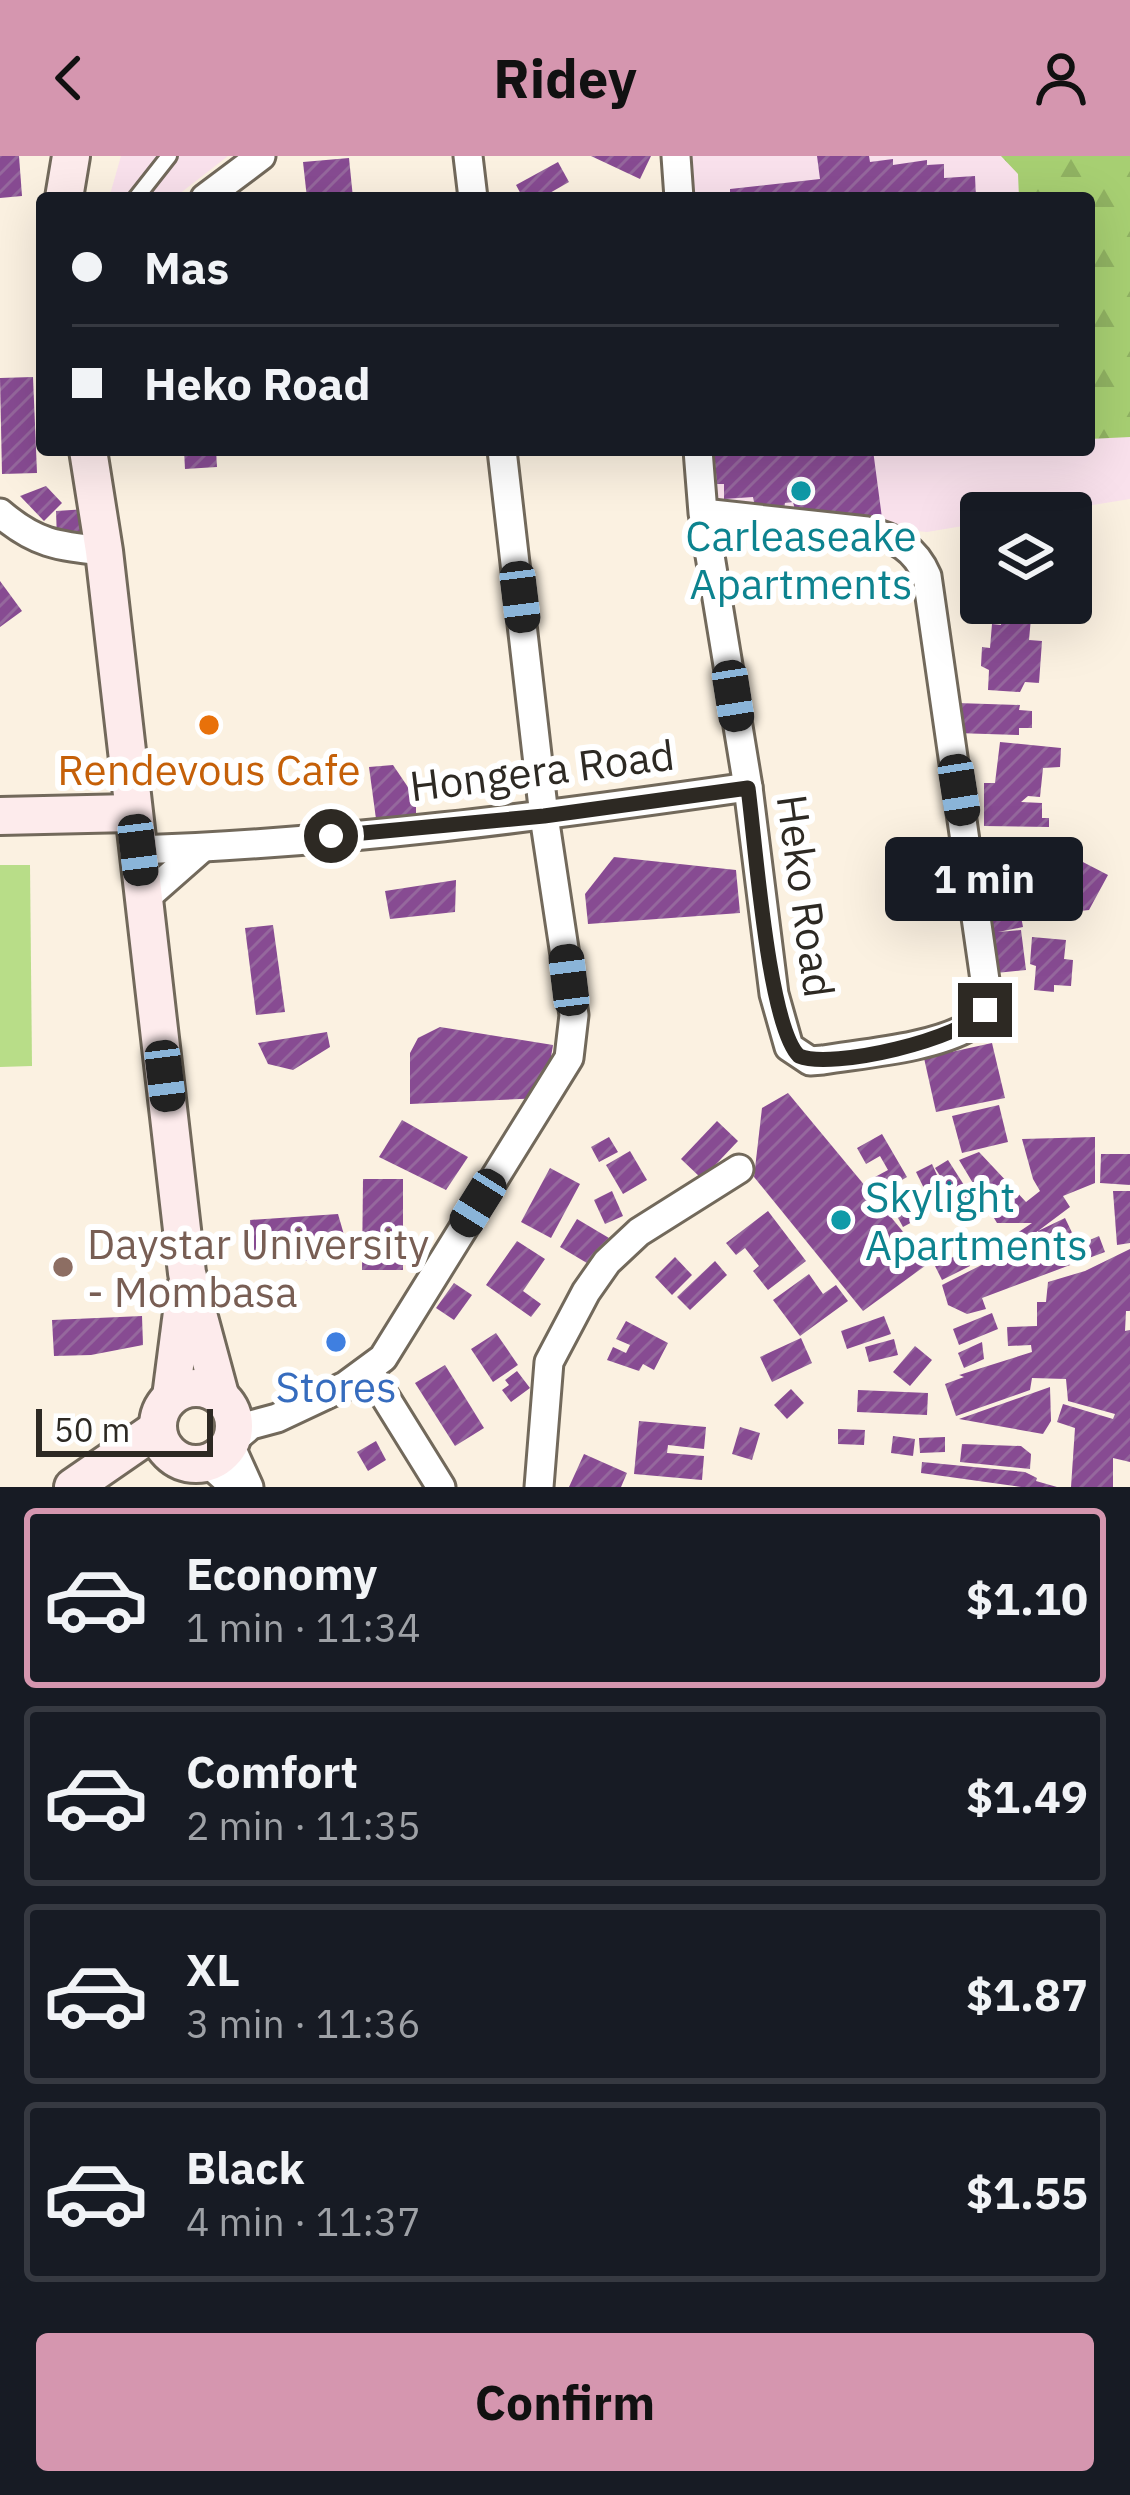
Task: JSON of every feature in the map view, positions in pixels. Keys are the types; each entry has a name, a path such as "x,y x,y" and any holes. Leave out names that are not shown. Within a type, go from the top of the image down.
{"main road":[{"path":"65,192 70,156"},
{"path":"89,456 104,550 187,1273 220,1395 233,1416 220,1460"},
{"path":"0,816 131,813"},
{"path":"187,1273 162,1447 171,1456 220,1460"},
{"path":"84,1481 186,1389 204,1388 220,1395"},
{"path":"84,1481 220,1460"}],"street":[{"path":"213,192 261,156"},
{"path":"468,156 471,192"},
{"path":"676,156 679,192"},
{"path":"249,1487 220,1460 251,1425 299,1408 369,1371 383,1358 573,1048 574,1015 544,816 542,766 503,456"},
{"path":"698,456 703,513"},
{"path":"0,513 50,545 104,550"},
{"name":"Heko Road","path":"703,513 866,530 890,536 920,560 928,576 987,994 985,1010 969,1027 916,1043 823,1060 799,1056 783,1033 703,513"},
{"name":"Hongera Road","path":"138,850 544,816 748,788"},
{"path":"144,899 202,848"},
{"path":"539,1487 549,1361 586,1292 607,1262 639,1232 739,1169"},
{"path":"369,1371 441,1487"}],"lane":[{"path":"141,192 169,156"}],"shaded area":[{"path":"121,156 228,156 182,192 111,192"},
{"path":"681,156 1130,156 1130,499 1092,505 1092,492 960,492 960,526 927,532 706,510 702,456 1095,456 1095,192 684,192"}],"green space":[{"path":"1001,156 1130,156 1130,437 1095,439 1095,192 1019,192 1018,174"},
{"path":"0,865 30,865 32,1066 0,1067"}],"building":[{"path":"0,156 19,156 22,196 0,198"},
{"path":"591,156 651,156 640,179"},
{"path":"817,156 869,156 870,162 893,159 893,165 927,160 927,165 944,164 944,178 975,176 976,192 730,192 820,179"},
{"path":"349,158 352,192 306,192 303,162"},
{"path":"558,162 569,182 552,192 520,192 516,185"},
{"path":"33,377 37,473 2,474 0,378"},
{"path":"184,456 216,456 217,467 185,469"},
{"name":"Carleaseake Apartments","path":"715,456 874,456 882,518 823,518 823,511 796,514 793,502 785,503 784,510 756,512 753,497 724,499 724,484 717,484"},
{"path":"46,486 62,503 44,521 20,496"},
{"path":"87,509 89,539 57,540 56,511"},
{"path":"0,581 22,611 0,627"},
{"path":"992,624 1030,624 1029,640 1042,641 1039,683 1025,682 1020,692 988,690 989,670 981,666 982,647 990,648"},
{"path":"957,703 1020,705 1019,710 1032,711 1032,728 1019,728 1019,735 956,733"},
{"path":"1000,742 1061,748 1060,767 1043,768 1040,797 1028,796 1021,802 1042,803 1042,818 1049,818 1049,827 984,826 984,783 995,783"},
{"path":"393,765 416,799 416,820 376,819 369,767"},
{"path":"1066,856 1067,861 1079,860 1108,875 1089,910 1041,915 1039,889 1018,891 1017,871 1032,870 1031,859"},
{"path":"614,857 736,870 740,913 588,924 585,894"},
{"path":"456,880 455,912 390,919 385,891"},
{"path":"1020,911 1023,927 998,932 1021,930 1026,970 996,973 989,917"},
{"path":"273,925 285,1012 256,1015 245,928"},
{"path":"1032,937 1066,940 1064,959 1073,960 1071,986 1054,985 1054,992 1034,990"},
{"path":"440,1027 553,1045 544,1098 410,1104 410,1053 418,1038"},
{"path":"327,1032 330,1047 293,1070 268,1064 258,1043"},
{"path":"992,1043 1005,1098 936,1112 924,1058"},
{"name":"Skylight Apartments","path":"788,1093 929,1263 863,1311 754,1177 762,1108"},
{"path":"999,1105 1008,1142 962,1153 952,1116"},
{"path":"402,1120 468,1157 446,1190 379,1157"},
{"path":"717,1121 738,1141 702,1179 681,1159"},
{"path":"882,1134 907,1177 883,1191 875,1177 888,1170 880,1156 866,1164 857,1148"},
{"path":"609,1137 618,1152 599,1162 591,1147"},
{"path":"1095,1137 1095,1183 1063,1196 1070,1207 983,1263 981,1257 1032,1223 997,1223 959,1160 979,1152 1026,1202 1040,1191 1022,1139"},
{"path":"630,1151 647,1180 623,1194 606,1165"},
{"path":"1101,1154 1130,1154 1130,1185 1100,1183"},
{"path":"948,1160 971,1196 958,1204 935,1168"},
{"path":"932,1164 952,1208 937,1215 916,1172"},
{"path":"550,1168 580,1184 551,1238 521,1222"},
{"path":"363,1179 403,1179 403,1270 362,1270"},
{"path":"909,1185 925,1215 903,1227 887,1198"},
{"path":"612,1191 623,1216 605,1224 594,1200"},
{"path":"1113,1191 1130,1191 1130,1243 1117,1245"},
{"path":"768,1211 806,1261 768,1290 753,1271 759,1266 745,1248 736,1255 726,1243"},
{"path":"338,1214 349,1252 308,1261 252,1256 250,1220"},
{"path":"1065,1218 1078,1245 1099,1236 1105,1252 982,1298 986,1309 967,1314 948,1305 942,1285 1035,1238 1042,1253 1044,1243 1038,1231"},
{"path":"577,1219 609,1238 592,1266 560,1247"},
{"path":"517,1241 545,1259 523,1291 541,1304 531,1317 486,1285"},
{"path":"1130,1249 1130,1311 1126,1311 1125,1331 1130,1330 1130,1462 1113,1458 1113,1487 1071,1487 1075,1428 1057,1422 1063,1404 1113,1419 1115,1414 1068,1401 1066,1379 1032,1378 1030,1390 956,1416 945,1384 964,1377 959,1375 1032,1352 1031,1345 1008,1346 1007,1327 1037,1326 1037,1302 1046,1302 1048,1282 1085,1271"},
{"path":"963,1252 970,1266 942,1280 935,1266"},
{"path":"675,1257 692,1275 672,1295 655,1277"},
{"path":"715,1261 727,1275 690,1310 677,1297"},
{"path":"809,1274 823,1294 836,1285 848,1301 800,1336 773,1300"},
{"path":"454,1283 472,1295 454,1320 436,1308"},
{"path":"992,1313 998,1329 959,1345 953,1329"},
{"path":"142,1316 143,1345 54,1356 52,1320"},
{"path":"884,1316 891,1334 847,1349 841,1331"},
{"path":"626,1321 668,1343 654,1370 643,1364 639,1371 607,1360 613,1347 626,1353 630,1345 616,1339"},
{"path":"496,1333 518,1365 493,1382 471,1349"},
{"path":"801,1338 812,1363 772,1382 760,1357"},
{"path":"894,1339 898,1355 869,1362 865,1347"},
{"path":"982,1342 984,1359 964,1368 958,1353"},
{"path":"915,1346 932,1360 910,1386 893,1372"},
{"path":"445,1365 484,1428 455,1446 415,1383"},
{"path":"517,1371 530,1388 511,1402 502,1390 509,1385 505,1380"},
{"path":"1050,1387 1051,1421 1043,1434 959,1419"},
{"path":"791,1389 804,1403 787,1419 774,1405"},
{"path":"858,1390 928,1393 927,1415 857,1412"},
{"path":"639,1421 706,1427 704,1449 668,1445 667,1453 704,1456 702,1480 634,1474"},
{"path":"740,1427 760,1433 752,1460 732,1454"},
{"path":"838,1429 865,1430 864,1445 838,1444"},
{"path":"893,1436 915,1439 913,1456 891,1453"},
{"path":"945,1437 945,1452 920,1453 919,1438"},
{"path":"376,1441 386,1460 368,1471 357,1452"},
{"path":"962,1444 1021,1446 1031,1454 1030,1469 960,1462"},
{"path":"584,1454 627,1473 621,1487 569,1487"},
{"path":"922,1462 1025,1472 1057,1487 1021,1487 921,1473"}],"place":[{"name":"Carleaseake Apartments","path":"801,491"},
{"name":"Rendevous Cafe","path":"209,725"},
{"name":"Skylight Apartments","path":"841,1220"},
{"name":"Daystar University - Mombasa","path":"63,1267"},
{"name":"Stores","path":"336,1342"}],"route":[{"path":"331,836 544,816 748,788 774,994 789,1047 810,1061 916,1043 969,1027 985,1010"}]}
